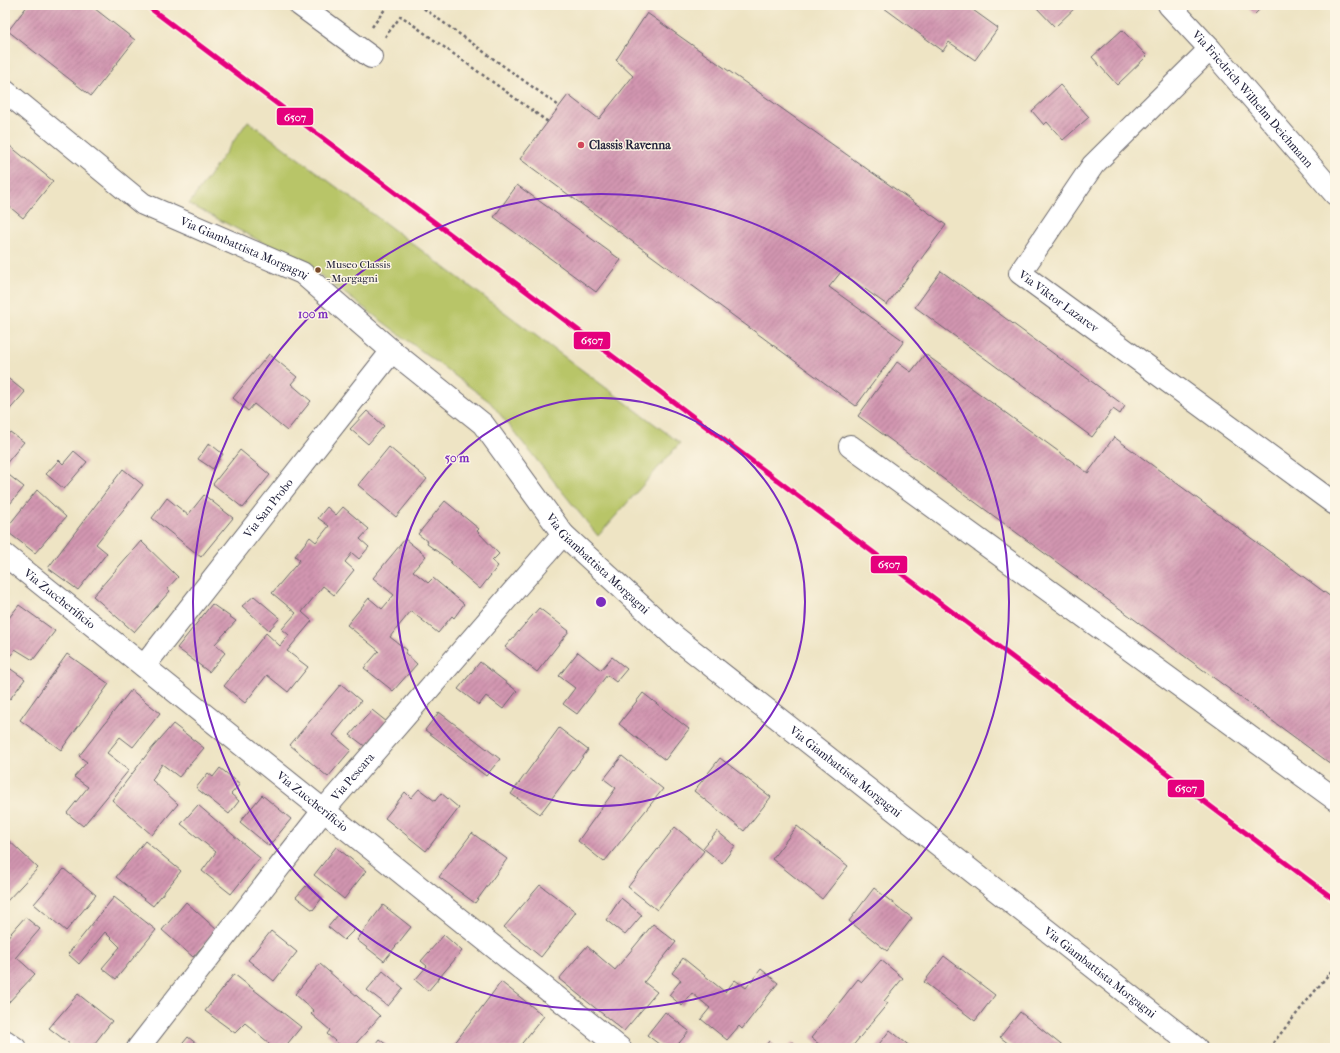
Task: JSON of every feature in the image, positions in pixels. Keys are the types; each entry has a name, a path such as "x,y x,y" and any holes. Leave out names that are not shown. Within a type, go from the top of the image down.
{"street":[{"path":"300,5 371,57"},
{"name":"Via Friedrich Wilhelm Deichmann","path":"1169,5 1210,49 1335,194"},
{"name":"Via Viktor Lazarev","path":"1210,49 1093,165 1020,273 1335,504"},
{"name":"Via Giambattista Morgagni","path":"5,90 143,204 302,272 392,351 484,424 563,534 675,637 1196,1048"},
{"name":"Via San Probo","path":"144,666 392,351"},
{"path":"850,446 1335,800"},
{"name":"Via Pescara","path":"138,1048 323,810 563,534"},
{"name":"Via Zuccherificio","path":"5,555 620,1048"},
{"path":"5,1041 14,1048"}],"path":[{"path":"419,5 559,106"},
{"path":"371,57 401,16 548,122"},
{"path":"1269,1048 1332,970 1335,970"}],"green space":[{"path":"248,121 680,443 598,536 490,402 308,266 189,204"}],"building":[{"path":"28,5 90,5 135,40 91,96 8,31"},
{"path":"880,5 966,5 998,28 975,60 949,42 943,51"},
{"path":"1034,5 1078,5 1055,27"},
{"path":"1246,5 1264,5 1255,14"},
{"path":"647,13 946,225 887,305 841,272 829,287 904,341 856,406 520,159 568,95 599,119 633,76 616,60"},
{"path":"1122,30 1147,56 1117,85 1092,57"},
{"path":"1060,85 1089,117 1063,140 1047,122 1044,125 1032,111"},
{"path":"5,142 53,181 23,218 5,203"},
{"path":"517,185 621,260 596,292 494,217"},
{"path":"941,271 1125,406 1120,414 1113,409 1092,437 915,307"},
{"path":"269,354 297,377 291,384 311,401 287,431 254,404 248,411 233,398"},
{"path":"925,354 1088,473 1114,437 1335,600 1335,767 858,416 897,362 911,372"},
{"path":"5,376 25,392 5,415"},
{"path":"367,411 384,426 368,444 350,429"},
{"path":"10,432 24,442 5,465 5,438"},
{"path":"209,443 223,454 213,469 198,459"},
{"path":"389,447 427,479 396,517 358,485"},
{"path":"240,450 270,475 243,508 213,484"},
{"path":"74,451 87,462 64,489 46,474 59,460 63,464"},
{"path":"123,469 143,485 96,544 107,553 78,590 48,568"},
{"path":"5,472 24,487 5,510"},
{"path":"37,490 66,517 35,553 5,530"},
{"path":"204,495 233,518 201,557 152,518 167,498 188,515"},
{"path":"445,501 479,529 477,531 499,554 492,561 498,566 480,589 450,563 452,562 427,544 428,542 418,534"},
{"path":"327,507 336,515 343,507 369,529 360,539 369,547 359,559 352,553 345,562 354,570 334,595 323,586 302,612 312,621 287,651 308,667 288,692 267,675 245,703 224,686 266,633 280,646 289,635 282,629 296,613 272,593 300,560 295,556 310,537 316,542 329,526 318,518"},
{"path":"405,539 426,556 413,571 428,583 433,578 464,604 454,618 452,616 438,633 411,611 393,633 390,637 407,650 405,653 417,664 393,691 364,668 379,651 347,625 369,598 382,609 394,595 373,578"},
{"path":"141,541 178,577 167,589 170,591 134,632 93,596"},
{"path":"254,596 280,618 269,630 242,606"},
{"path":"212,604 236,621 215,644 225,653 209,672 177,648"},
{"path":"19,605 55,631 33,660 15,649 5,665 5,623"},
{"path":"539,608 569,631 537,672 505,647"},
{"path":"578,652 601,670 612,657 627,669 616,682 607,675 577,714 563,704 575,688 559,676"},
{"path":"67,654 109,684 61,750 20,720"},
{"path":"480,662 517,691 503,709 486,696 479,705 458,689"},
{"path":"5,665 25,679 10,699 5,695"},
{"path":"341,684 361,701 333,735 351,750 328,777 290,745"},
{"path":"131,690 160,713 133,747 120,737 107,753 129,770 83,826 67,813 88,787 74,777 87,762 79,756"},
{"path":"643,693 689,729 665,760 619,724"},
{"path":"372,710 387,722 366,747 350,735"},
{"path":"439,712 500,759 486,776 425,730"},
{"path":"173,724 204,748 179,777 162,764 152,780 178,804 152,835 112,800 148,753"},
{"path":"559,728 588,750 540,814 511,794"},
{"path":"622,756 663,789 604,862 578,841 616,788 604,779"},
{"path":"720,758 771,797 744,831 694,791"},
{"path":"220,768 240,784 231,794 239,801 229,814 196,788 208,773 213,777"},
{"path":"419,789 435,801 441,793 459,808 426,851 385,818 405,792 411,798"},
{"path":"262,795 291,819 269,846 240,822"},
{"path":"198,805 260,858 231,894 202,871 216,852 181,824"},
{"path":"797,826 848,866 822,899 772,859"},
{"path":"675,827 704,851 657,910 628,887"},
{"path":"717,831 735,846 722,863 703,848"},
{"path":"472,833 507,859 475,903 439,877"},
{"path":"5,837 38,868 6,902 5,901"},
{"path":"145,841 181,871 153,906 116,877"},
{"path":"336,847 366,871 344,899 314,875"},
{"path":"64,869 96,895 66,931 34,904"},
{"path":"540,885 576,912 541,957 504,927"},
{"path":"306,886 322,898 313,910 296,897"},
{"path":"874,888 912,918 887,951 849,921"},
{"path":"114,897 156,930 116,979 102,968 120,947 105,932 79,964 68,954"},
{"path":"621,898 642,915 625,935 606,920"},
{"path":"186,902 217,930 193,957 162,930"},
{"path":"383,905 411,927 384,961 357,940"},
{"path":"338,915 355,929 344,940 328,927"},
{"path":"25,917 40,929 16,957 35,974 7,1004 5,1002 5,940"},
{"path":"653,924 676,942 644,982 657,992 624,1031 559,979 587,946 615,970"},
{"path":"271,931 297,952 274,981 248,960"},
{"path":"444,935 462,951 428,991 415,980 427,966 421,961"},
{"path":"944,956 995,995 975,1021 924,982"},
{"path":"683,958 725,992 735,980 746,988 761,969 778,983 742,1029 739,1026 727,1040 701,1019 710,1008 692,993 682,1006 669,995 681,980 672,973"},
{"path":"881,960 903,978 884,1001 888,1003 851,1048 824,1048 811,1038 858,979 862,982"},
{"path":"320,964 380,1016 352,1048 343,1048 327,1034 330,1030 311,1014 314,1011 295,994"},
{"path":"383,971 403,988 388,1006 367,990"},
{"path":"234,974 301,1027 284,1048 266,1048 269,1043 245,1023 235,1033 205,1011"},
{"path":"501,982 544,1016 518,1048 451,1048"},
{"path":"78,994 112,1021 91,1048 75,1048 49,1028"},
{"path":"665,1012 689,1031 675,1048 664,1048 647,1035"},
{"path":"1020,1012 1065,1048 1014,1048 1000,1037"},
{"path":"890,1030 912,1048 876,1048"},
{"path":"188,1037 202,1048 179,1048"},
{"path":"379,1039 391,1048 372,1048"},
{"path":"769,1041 777,1048 764,1048"},
{"path":"792,1042 800,1048 788,1048"}],"transit line":[{"name":"6507","path":"146,5 1335,900"}],"place":[{"name":"Classis Ravenna","path":"581,145"},
{"name":"Museo Classis - Morgagni","path":"318,270"}]}
